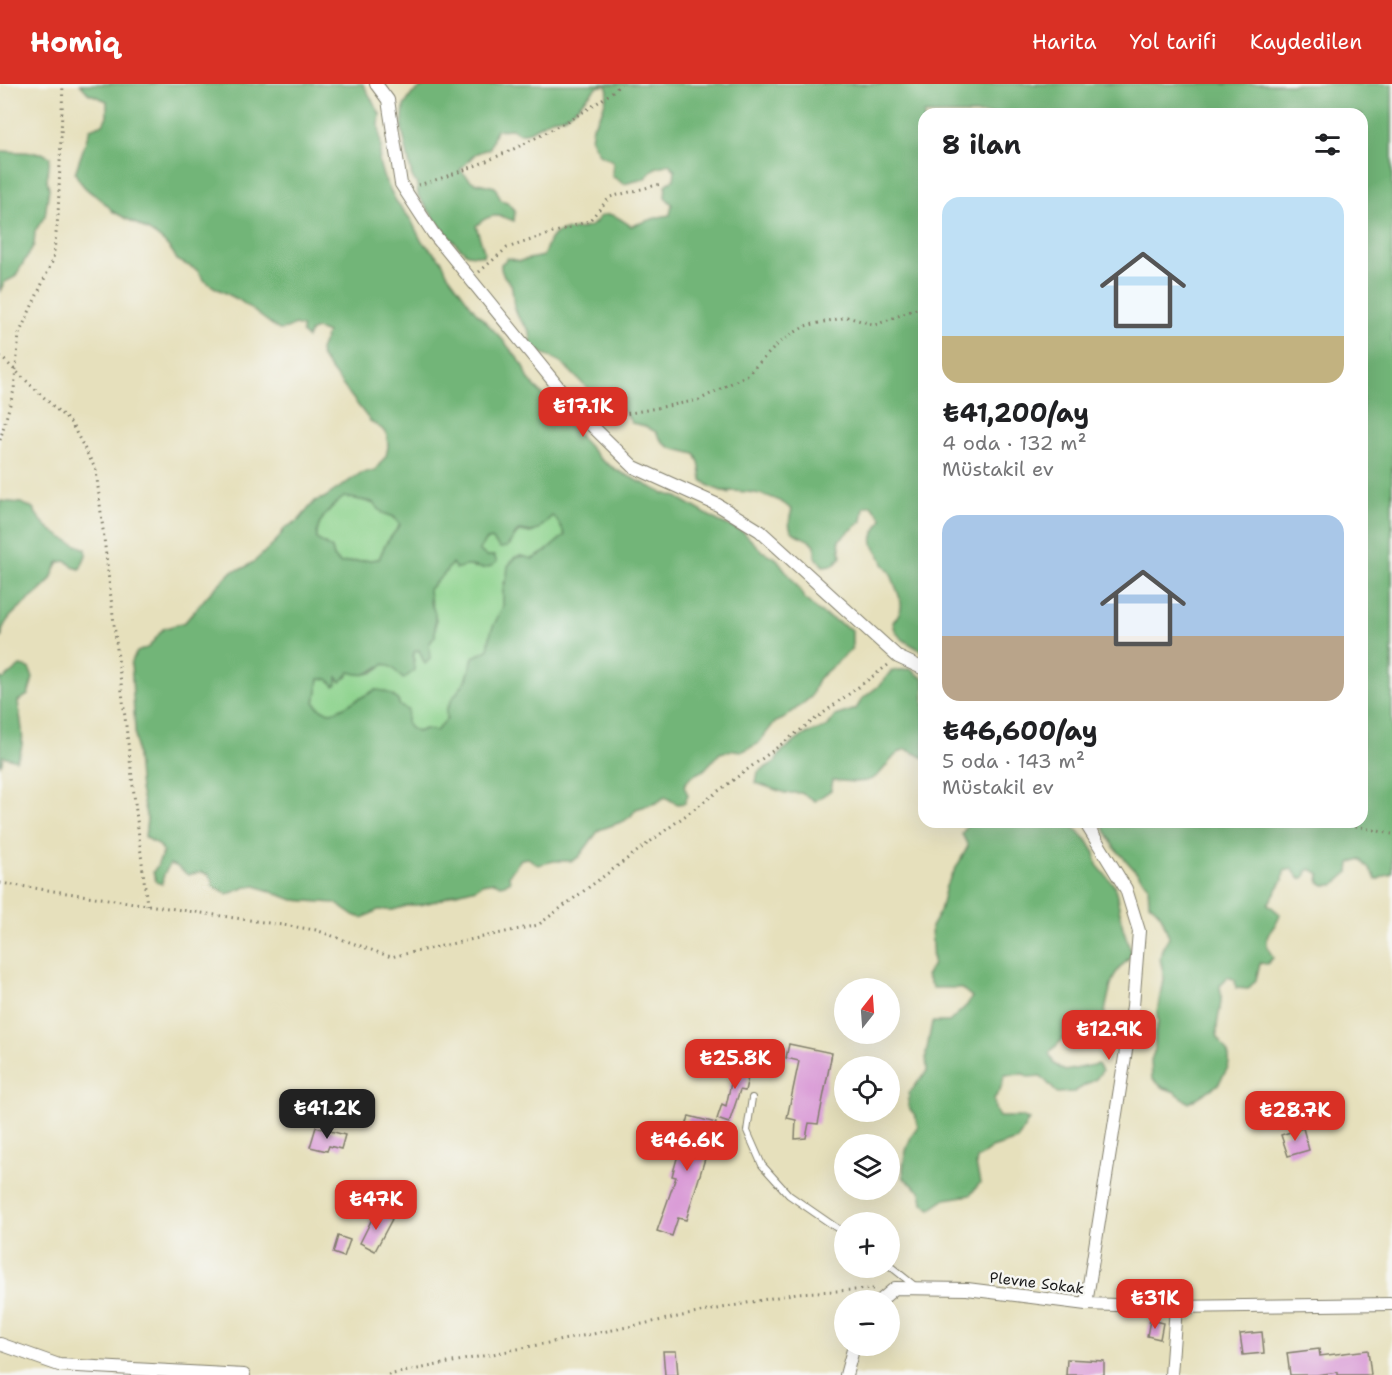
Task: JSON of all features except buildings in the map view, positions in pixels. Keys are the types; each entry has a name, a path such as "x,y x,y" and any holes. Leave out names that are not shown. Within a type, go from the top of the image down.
{"street":[{"path":"376,84 388,100 401,184 404,189 432,233 588,422 634,467 718,505 760,531 898,657 918,666"},
{"path":"1086,1304 1133,1006 1138,931 1126,889 1089,828"},
{"name":"Plevne Sokak","path":"895,1288 967,1289 1086,1304 1176,1307 1392,1305"},
{"path":"1171,1375 1176,1307"},
{"path":"0,1344 59,1365 244,1375"},
{"path":"846,1375 851,1356"}],"lane":[{"path":"752,1098 747,1131 762,1165 789,1195 834,1226"},
{"path":"900,1274 918,1288"}],"path":[{"path":"0,440 14,390 19,334 53,260 58,216 63,84"},
{"path":"404,189 455,174 514,149 594,107 621,84"},
{"path":"470,279 507,248 589,222 610,197 662,184"},
{"path":"588,422 699,400 747,375 781,341 805,326 847,317 875,325 918,308"},
{"path":"0,356 71,423 96,470 147,905"},
{"path":"0,883 316,930 391,957 538,925 898,657"},
{"path":"1365,828 1392,834"},
{"path":"388,1375 798,1293 895,1288"}],"green space":[{"path":"80,84 363,84 380,114 379,162 383,176 396,201 411,220 421,240 442,261 447,273 475,311 524,366 528,378 558,413 601,460 618,471 663,493 677,497 718,521 743,532 762,551 777,559 804,598 819,612 852,630 852,649 818,679 811,697 783,719 774,723 758,744 743,751 733,750 720,753 704,770 690,777 684,786 688,795 685,803 677,804 665,797 656,803 636,809 624,821 599,830 579,857 572,861 554,861 538,865 528,858 521,859 509,875 510,882 501,885 494,882 482,884 440,900 393,910 378,910 363,918 353,915 335,903 293,900 256,886 228,894 212,886 213,881 208,874 200,872 188,875 170,864 164,874 162,884 156,882 153,872 163,852 160,846 145,837 147,819 140,789 131,662 137,652 149,647 163,629 185,622 232,571 244,568 255,561 277,540 285,528 299,520 315,501 324,498 361,473 375,470 386,456 387,435 370,421 321,357 320,350 327,333 317,329 311,331 307,338 302,333 302,327 295,325 279,330 239,300 204,280 197,270 177,260 172,251 158,237 112,211 83,186 75,173 90,129 103,124 107,116 107,101 88,93","holes":["344,497 372,502 383,513 394,517 400,525 385,545 379,559 340,563 334,557 332,549 317,539 321,521 329,510","552,516 557,520 565,535 533,559 521,556 515,558 508,566 503,589 503,606 491,631 488,650 473,657 467,679 452,699 446,711 447,719 436,731 425,729 417,732 410,728 407,724 408,710 400,706 391,694 383,691 375,690 333,712 324,711 315,703 319,679 328,679 334,686 337,684 337,677 341,682 350,672 361,675 385,664 393,668 403,679 414,671 414,652 419,650 425,664 430,659 429,644 435,636 435,613 430,602 429,589 452,563 456,569 466,566 488,568 497,562 494,556 486,556 479,550 485,541 492,539 500,548 507,547 517,532 538,530"]},
{"path":"427,84 1392,84 1392,873 1376,880 1360,859 1350,863 1349,872 1334,885 1324,885 1319,882 1320,874 1311,869 1307,871 1305,877 1300,879 1292,869 1284,871 1283,880 1268,904 1280,914 1267,939 1273,958 1267,964 1260,963 1256,980 1248,989 1236,988 1235,980 1228,977 1220,985 1217,1033 1228,1054 1229,1063 1219,1084 1189,1103 1152,1079 1151,1060 1155,1049 1157,1013 1163,979 1160,959 1162,949 1169,937 1161,915 1149,903 1148,885 1114,847 1104,828 1368,828 1368,108 918,108 918,648 900,637 894,628 893,622 901,608 900,600 890,573 873,544 873,536 882,518 871,505 864,507 862,521 839,540 841,557 833,565 823,566 815,556 815,545 791,530 792,510 785,504 760,494 725,491 730,494 711,487 702,480 695,454 671,448 663,443 656,432 632,423 623,410 599,404 591,392 561,362 540,352 531,343 530,332 518,318 511,284 502,273 501,264 508,258 519,261 543,256 556,233 589,226 604,215 615,216 631,226 670,215 672,204 665,197 666,185 674,179 675,170 669,164 655,168 644,179 624,184 612,176 613,161 599,154 591,139 593,126 602,111 608,91 606,85 597,87 564,117 551,119 526,133 518,133 512,129 496,130 490,148 475,154 460,170 473,182 495,187 501,200 507,202 515,211 514,221 494,216 476,226 484,251 483,256 467,254 457,245 418,196 402,129 404,106 412,94"},
{"path":"0,151 42,153 50,157 45,216 35,231 34,245 15,277 5,282 0,291"},
{"path":"344,497 382,508 400,525 385,545 379,559 340,563 334,557 332,549 317,539 321,521 329,510"},
{"path":"0,501 21,503 33,508 48,528 86,549 86,555 80,569 73,567 67,561 59,562 46,585 7,621 0,640"},
{"path":"552,515 565,535 545,552 532,559 515,557 508,566 504,583 503,606 490,637 488,650 473,657 464,685 449,704 447,719 436,731 425,729 417,732 410,729 406,722 407,716 393,696 375,690 333,712 324,711 315,703 319,679 346,678 350,671 366,674 372,673 385,664 414,661 414,652 420,650 423,660 429,659 429,644 435,636 436,619 429,589 445,573 452,562 456,568 469,565 474,568 493,556 486,556 479,550 485,541 492,539 497,545 510,545 518,533 533,532"},
{"path":"20,666 29,668 33,678 28,695 18,701 22,747 16,760 3,756 0,765 0,678 4,679"},
{"path":"910,669 918,675 918,755 906,749 900,752 882,771 866,781 833,780 831,790 815,801 801,793 785,793 756,783 758,772 775,762 782,751 806,734 827,727 835,716 856,709 862,699 881,684 891,671"},
{"path":"966,828 1074,828 1087,840 1095,853 1097,865 1115,886 1123,928 1132,954 1114,977 1104,1020 1072,1030 1049,1053 1054,1064 1065,1071 1098,1064 1102,1071 1096,1079 1074,1092 1057,1093 1041,1076 1005,1075 994,1099 999,1117 1020,1117 1029,1120 1017,1140 992,1148 977,1159 980,1183 970,1195 946,1199 931,1209 923,1203 921,1192 904,1178 906,1151 918,1126 915,1115 908,1107 909,1093 927,1071 926,1054 932,1022 949,1022 972,997 961,988 933,988 926,976 933,964 931,927 940,911 946,886 968,846 962,834"}]}
